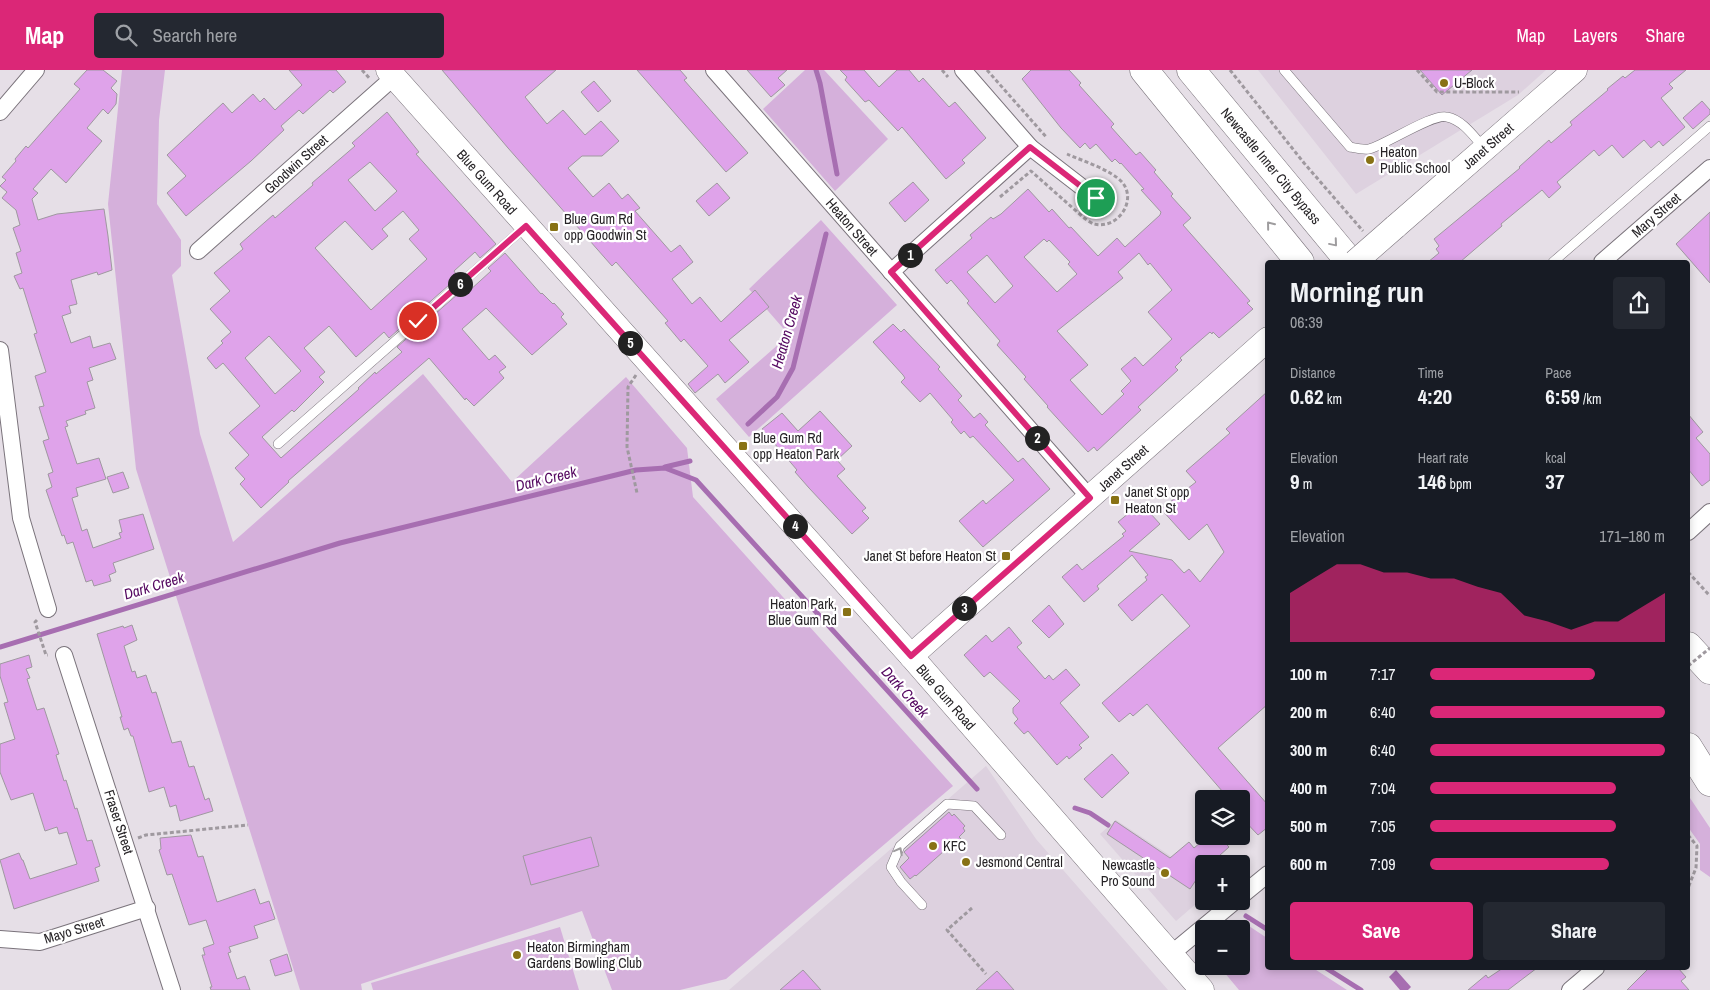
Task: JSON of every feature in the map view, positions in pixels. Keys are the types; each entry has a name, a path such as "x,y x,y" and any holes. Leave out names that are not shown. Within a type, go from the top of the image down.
{"highway":[{"name":"Newcastle Inner City Bypass","path":"1191,70 1348,260"},
{"path":"1145,73 1298,260"},
{"path":"1690,648 1710,670"},
{"path":"1690,750 1710,782"}],"main road":[{"name":"Janet Street","path":"1357,260 1575,70"},
{"name":"Blue Gum Road","path":"385,76 526,226 911,656 1202,990"},
{"name":"Janet Street","path":"911,656 1265,342"}],"street":[{"path":"0,112 36,70"},
{"name":"Heaton Street","path":"714,70 1090,498"},
{"path":"963,70 1030,147 1096,198"},
{"name":"Goodwin Street","path":"198,251 385,76"},
{"path":"891,272 1030,147"},
{"name":"Mary Street","path":"1604,260 1710,168"},
{"path":"0,350 21,518 48,609"},
{"path":"1690,530 1710,512"},
{"name":"Fraser Street","path":"64,655 172,990"},
{"path":"1250,889 1265,876"},
{"name":"Mayo Street","path":"0,939 40,942 146,908"},
{"path":"1171,954 1224,910"},
{"path":"1570,990 1594,970"}],"lane":[{"path":"1284,70 1350,147 1366,150 1392,140 1432,119 1446,116 1465,127 1485,149"},
{"path":"1555,260 1710,126"},
{"path":"278,444 526,226"},
{"path":"922,905 901,882 891,867 900,846 947,804 974,806 1001,835"}],"path":[{"path":"362,70 385,76"},
{"path":"942,70 954,84"},
{"path":"988,70 1052,144"},
{"path":"1230,70 1304,163 1365,234"},
{"path":"1417,70 1437,92 1525,92"},
{"path":"995,199 1003,196 1031,171 1084,218 1094,224 1107,224 1119,218 1127,207 1128,193 1123,183 1115,176 1065,153"},
{"path":"637,493 627,447 628,387 646,361"},
{"path":"1690,574 1710,596"},
{"path":"48,609 35,622 46,655 64,655"},
{"path":"1690,664 1710,648"},
{"path":"125,842 146,835 248,825"},
{"path":"1690,837 1697,846 1696,868 1690,883"},
{"path":"972,908 947,930 986,974"}],"shaded area":[{"path":"122,70 165,70 159,120 157,204 181,240 181,266 172,275 200,434 233,542 423,374 512,482 626,377 687,448 693,497 953,786 726,979 680,990 612,990 582,911 361,984 362,990 300,990 136,469 108,204"},
{"path":"805,70 824,70 888,139 835,191 763,109"},
{"name":"Heaton Public School","path":"1258,70 1546,70 1518,95 1356,194"},
{"path":"821,220 897,305 749,437 716,399 789,335 749,289"},
{"name":"Jesmond Central","path":"986,766 1036,839 1168,990 729,990"},
{"path":"1690,798 1710,828 1710,877 1700,870 1700,844 1690,830"},
{"name":"Newcastle Pro Sound","path":"1116,820 1195,872 1195,905 1176,921 1100,834"},
{"name":"Heaton Birmingham Gardens Bowling Club","path":"560,927 579,990 373,990 371,983"},
{"path":"1250,927 1265,937 1265,970 1316,970 1347,990 1239,990 1226,975 1250,975"},
{"path":"1396,970 1411,987 1408,990 1400,990 1389,977"}],"building":[{"path":"87,70 103,70 117,81 111,88 117,94 116,104 108,114 103,109 87,128 102,141 66,183 51,169 33,189 38,193 32,199 38,220 57,214 104,209 108,236 112,270 98,275 97,272 71,280 77,304 69,306 71,313 62,316 71,343 90,336 93,348 110,343 116,359 89,368 93,380 87,382 95,408 85,411 86,414 66,421 68,426 65,427 77,464 99,458 106,479 76,488 78,496 72,498 82,531 87,529 93,548 121,538 119,533 122,532 119,520 143,514 154,549 113,563 116,572 109,575 111,581 94,586 92,580 86,582 73,542 67,544 64,535 62,536 46,490 52,487 48,474 53,472 43,441 49,439 39,407 44,406 35,376 46,372 34,334 37,333 23,288 20,289 14,276 22,273 16,253 21,251 13,228 20,225 16,210 2,198 7,192 0,186 6,180 2,177 16,161 15,159 26,146 28,148 80,89 74,84"},
{"path":"289,70 336,70 346,82 333,93 330,90 303,114 299,110 281,126 284,130 251,161 186,216 167,193 186,176 167,155 223,103 232,113 253,94 260,102 264,98 275,110 302,85"},
{"path":"442,70 556,70 525,97 547,124 563,110 585,135 601,121 619,141 602,156 582,156 568,168 593,197 609,183 622,199 628,194 640,208 635,211 671,252 680,245 693,262 672,279 692,304 700,297 721,322 755,290 769,307 729,340 749,362 725,383 718,374 695,393 688,384 708,366 684,339 681,342 665,323 668,321 616,262 612,266"},
{"path":"637,70 680,70 687,78 684,80 748,153 726,172"},
{"path":"747,70 787,70 778,78 785,85 771,97"},
{"path":"840,70 864,70 879,87 897,70 909,70 919,82 923,78 949,107 955,102 986,138 962,160 965,163 946,179 902,127 898,131 869,100 865,102 845,80 847,77"},
{"path":"1031,70 1069,70 1081,83 1079,85 1114,124 1111,127 1136,155 1140,152 1156,170 1154,172 1173,194 1171,196 1191,218 1183,225 1250,301 1247,303 1253,309 1219,338 1213,332 1212,334 1210,332 1180,358 1182,360 1175,367 1178,370 1138,407 1141,410 1097,451 1094,447 1088,452 1047,407 1024,379 1026,377 997,345 1000,341 967,303 969,301 951,280 947,284 935,270 972,238 970,235 991,217 993,219 1001,214 1028,189 1049,212 1052,209 1069,228 1071,227 1098,256 1117,238 1125,247 1160,215 1161,212 1141,190 1144,189 1121,163 1115,159 1112,162 1096,144 1090,149 1085,143 1080,148 1061,128 1022,79","holes":["1044,239 1047,242 1049,240 1070,262 1068,264 1077,274 1057,292 1024,257","1139,253 1148,265 1150,263 1172,290 1148,312 1172,339 1143,366 1135,357 1121,369 1131,381 1121,391 1124,394 1102,415 1070,380 1088,365 1057,331 1123,278 1118,272","987,255 1013,286 995,303 967,272"]},
{"name":"U-Block","path":"1420,70 1472,70 1442,95"},
{"path":"1635,70 1686,70 1669,84 1673,88 1661,98 1685,127 1663,146 1659,141 1651,148 1644,140 1623,158 1612,145 1599,156 1594,150 1557,182 1561,187 1549,198 1542,190 1501,224 1502,226 1462,260 1430,260 1439,253 1436,249 1439,246 1434,239 1520,168 1549,140 1551,143 1572,125 1570,122 1607,89 1623,76 1625,78"},
{"path":"594,81 611,101 598,112 581,92"},
{"path":"1702,101 1710,110 1710,114 1693,129 1683,118"},
{"path":"387,112 419,152 416,154 496,244 480,258 475,252 454,271 458,277 389,338 384,332 356,357 329,326 304,348 325,372 319,377 324,382 294,412 292,410 262,437 281,458 359,389 375,372 376,374 402,352 397,347 466,287 469,291 491,271 488,268 505,253 541,294 554,303 564,314 561,317 567,324 532,355 486,308 462,329 489,360 495,355 506,367 499,372 504,378 474,406 466,398 465,400 429,358 288,481 261,508 240,484 245,479 235,468 249,455 229,433 260,406 223,363 216,369 207,358 223,343 221,341 231,332 210,309 230,291 214,273 243,249 240,244 273,215 275,218 355,146 352,143","holes":["370,162 397,191 375,211 348,180","403,211 419,230 409,239 427,259 371,310 315,248 345,221 372,250 388,236 382,229","269,336 301,371 275,394 245,358"]},
{"path":"913,182 929,200 905,222 889,203"},
{"path":"717,183 730,198 709,216 696,201"},
{"path":"1710,212 1710,283 1690,260 1676,244"},
{"path":"893,324 901,332 904,329 940,367 938,369 962,396 958,400 974,418 980,413 988,422 985,425 1018,462 1023,458 1050,489 983,547 959,521 983,500 986,504 1014,480 973,436 970,438 964,431 961,434 951,422 953,420 930,393 920,402 901,382 905,378 903,375 873,342"},
{"path":"1265,394 1265,707 1218,748 1265,802 1265,829 1258,835 1250,827 1250,790 1221,790 1147,704 1133,716 1130,713 1119,722 1102,703 1190,626 1162,594 1132,621 1118,605 1147,580 1145,577 1148,575 1132,555 1097,586 1099,589 1084,602 1062,577 1077,564 1082,570 1124,536 1122,534 1126,531 1118,522 1141,503 1160,524 1129,551 1172,560 1184,573 1189,569 1200,582 1224,552 1207,524 1189,540 1161,509 1196,482 1186,471 1230,433 1226,429"},
{"path":"820,411 852,446 837,460 845,469 837,476 866,508 862,511 869,518 852,534 795,472 797,470 762,429 782,413 798,431"},
{"path":"1690,416 1703,432 1696,438 1710,454 1710,480 1702,486 1690,471"},
{"path":"123,472 129,488 113,493 107,477"},
{"path":"1049,605 1064,624 1049,638 1032,621"},
{"path":"132,625 137,640 124,646 132,672 135,671 137,678 146,675 152,693 156,692 172,743 181,741 189,767 194,766 205,800 209,798 213,811 180,821 176,805 170,807 164,787 149,792 133,736 131,736 128,728 124,730 120,717 122,717 97,634"},
{"path":"1009,627 1022,643 1017,647 1045,679 1049,675 1053,680 1066,669 1080,685 1060,703 1089,737 1079,745 1082,748 1069,759 1067,756 1057,765 1028,731 1024,734 1014,723 1018,719 1013,713 1013,708 1020,701 990,672 984,677 964,655 986,635 992,642"},
{"path":"29,655 32,667 26,669 30,678 27,679 37,710 44,708 59,754 56,755 64,781 66,780 75,809 77,808 87,841 92,840 100,866 95,868 99,881 14,909 0,860 19,853 30,879 77,864 67,832 59,834 57,827 45,831 33,793 11,800 0,772 0,744 15,739 4,703 8,702 0,676 0,664"},
{"path":"1112,754 1129,773 1102,798 1084,779"},
{"name":"KFC","path":"949,812 952,816 954,814 965,826 963,828 965,831 959,837 961,839 946,853 944,851 910,879 900,867 909,858 904,852"},
{"path":"1115,821 1170,858 1189,842 1194,848 1198,845 1227,845 1229,847 1220,855 1195,855 1195,882 1190,889 1107,834"},
{"path":"191,835 198,857 203,856 217,902 255,889 260,904 269,901 275,919 254,926 258,938 229,947 231,952 228,953 237,979 245,976 250,990 211,990 210,987 212,987 202,955 205,955 203,948 214,944 206,920 189,925 172,874 167,875 159,850 161,849 160,838"},
{"path":"591,837 599,866 531,885 523,856"},
{"path":"287,954 292,971 275,976 270,960"},
{"path":"803,970 821,990 780,990"},
{"path":"1500,970 1534,970 1508,990 1468,990 1486,975 1488,978"},
{"path":"1647,970 1680,970 1686,977 1681,981 1689,990 1627,990"},
{"path":"997,971 1014,990 976,990"}],"waterway":[{"name":"Heaton Creek","path":"816,70 837,174"},
{"name":"Heaton Creek","path":"748,424 777,397 793,368 826,234"},
{"name":"Heaton Creek","path":"665,467 690,461"},
{"name":"Dark Creek","path":"0,647 340,543 636,470 665,468 696,480 977,789"},
{"name":"Dark Creek","path":"1075,808 1090,813 1108,825"},
{"name":"Dark Creek","path":"1246,916 1265,928"},
{"name":"Dark Creek","path":"1329,970 1361,990"}],"place":[{"name":"U-Block","path":"1444,83"},
{"name":"Heaton Public School","path":"1370,160"},
{"name":"Blue Gum Rd opp Goodwin St","path":"554,227"},
{"name":"Blue Gum Rd opp Heaton Park","path":"743,446"},
{"name":"Janet St opp Heaton St","path":"1115,500"},
{"name":"Janet St before Heaton St","path":"1006,556"},
{"name":"Heaton Park, Blue Gum Rd","path":"847,612"},
{"name":"KFC","path":"933,846"},
{"name":"Jesmond Central","path":"966,862"},
{"name":"Newcastle Pro Sound","path":"1165,873"},
{"name":"Heaton Birmingham Gardens Bowling Club","path":"517,955"}],"route":[{"path":"418,321 526,226 911,656 1090,498 891,272 1030,147 1096,198"}]}
